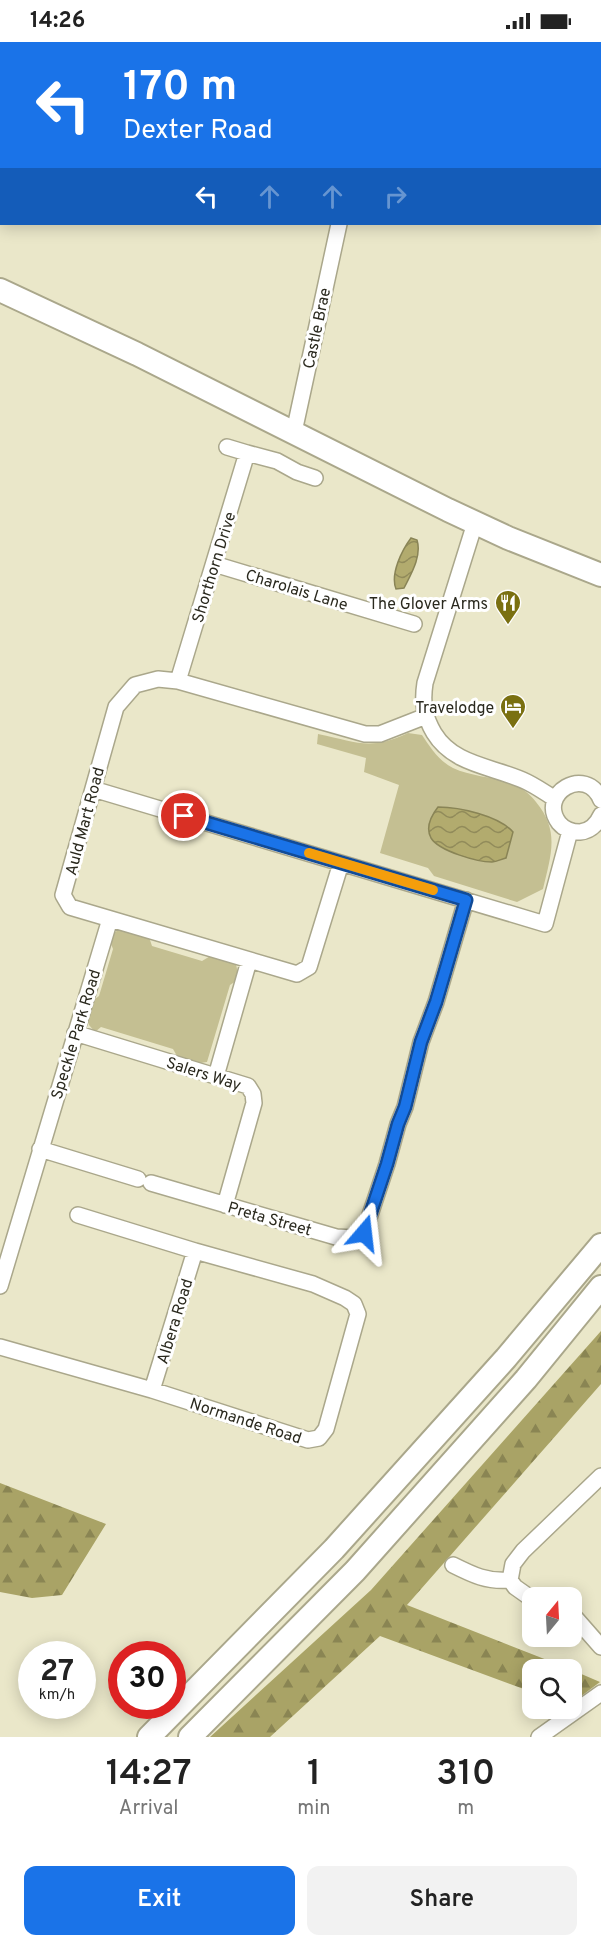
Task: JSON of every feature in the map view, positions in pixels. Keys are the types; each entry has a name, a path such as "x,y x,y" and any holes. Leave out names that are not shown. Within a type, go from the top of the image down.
{"highway":[{"path":"0,290 136,354 475,523 601,575"},
{"path":"149,1737 334,1549 506,1358 601,1245"},
{"path":"190,1737 355,1570 526,1378 601,1287"}],"street":[{"name":"Castle Brae","path":"294,432 339,225"},
{"path":"227,447 277,461 297,472 315,478"},
{"name":"Shorthorn Drive","path":"178,681 247,453"},
{"path":"475,523 425,683 422,700 426,716 440,742 451,753 463,760 528,782 555,799"},
{"name":"Charolais Lane","path":"214,564 414,624"},
{"name":"Auld Mart Road","path":"340,863 309,967 297,974 70,907 63,895 116,707 135,685 158,680 178,681 365,734 380,734 426,716"},
{"path":"601,800 594,789 580,783 565,787 555,799 555,814 558,821 570,831 577,832 591,828 601,815"},
{"path":"93,789 545,924 570,831"},
{"name":"Preta Street","path":"40,1149 336,1238 355,1238 364,1233 405,1107 421,1042 436,1002 466,900"},
{"name":"Speckle Park Road","path":"0,1286 110,920"},
{"path":"216,1076 249,961"},
{"name":"Salers Way","path":"75,1033 248,1086 253,1094 254,1102 225,1205"},
{"name":"Normande Road","path":"0,1347 152,1390 308,1440 319,1438 326,1429 358,1314 354,1304 313,1284 78,1215"},
{"name":"Albera Road","path":"152,1390 195,1251"},
{"path":"522,1592 510,1580 513,1563 601,1476"},
{"path":"453,1565 470,1574 494,1582 510,1580"},
{"path":"582,1625 601,1647"},
{"path":"540,1737 601,1693"}],"shaded area":[{"path":"408,733 422,735 439,758 453,768 511,783 534,799 544,813 551,833 551,854 543,889 517,902 434,876 428,868 380,853 399,785 364,772 366,758 317,744 318,734 354,742 373,743 395,739"},
{"path":"121,928 149,937 152,946 202,961 212,955 236,964 239,979 230,985 207,1062 200,1063 177,1056 173,1049 101,1027 95,1032 89,1025 86,1017 92,1001 99,996 113,949 110,941 114,933"}],"green space":[{"path":"601,1331 601,1384 407,1605 545,1659 522,1659 522,1688 380,1636 270,1737 210,1737 371,1590"},
{"path":"0,1483 106,1524 62,1595 32,1598 0,1592"},
{"path":"582,1674 600,1682 582,1696"}],"water":[{"path":"411,538 417,540 417,559 404,588 396,589 396,569"},
{"path":"438,807 489,817 507,826 513,832 506,858 485,862 459,855 435,843 429,834 429,826"}],"slow traffic":[{"path":"309,853 433,890"}],"place":[{"name":"The Glover Arms","path":"508,626"},
{"name":"Travelodge","path":"513,730"}],"route":[{"path":"184,816 466,900 436,1002 421,1042 405,1107 364,1233"}]}
